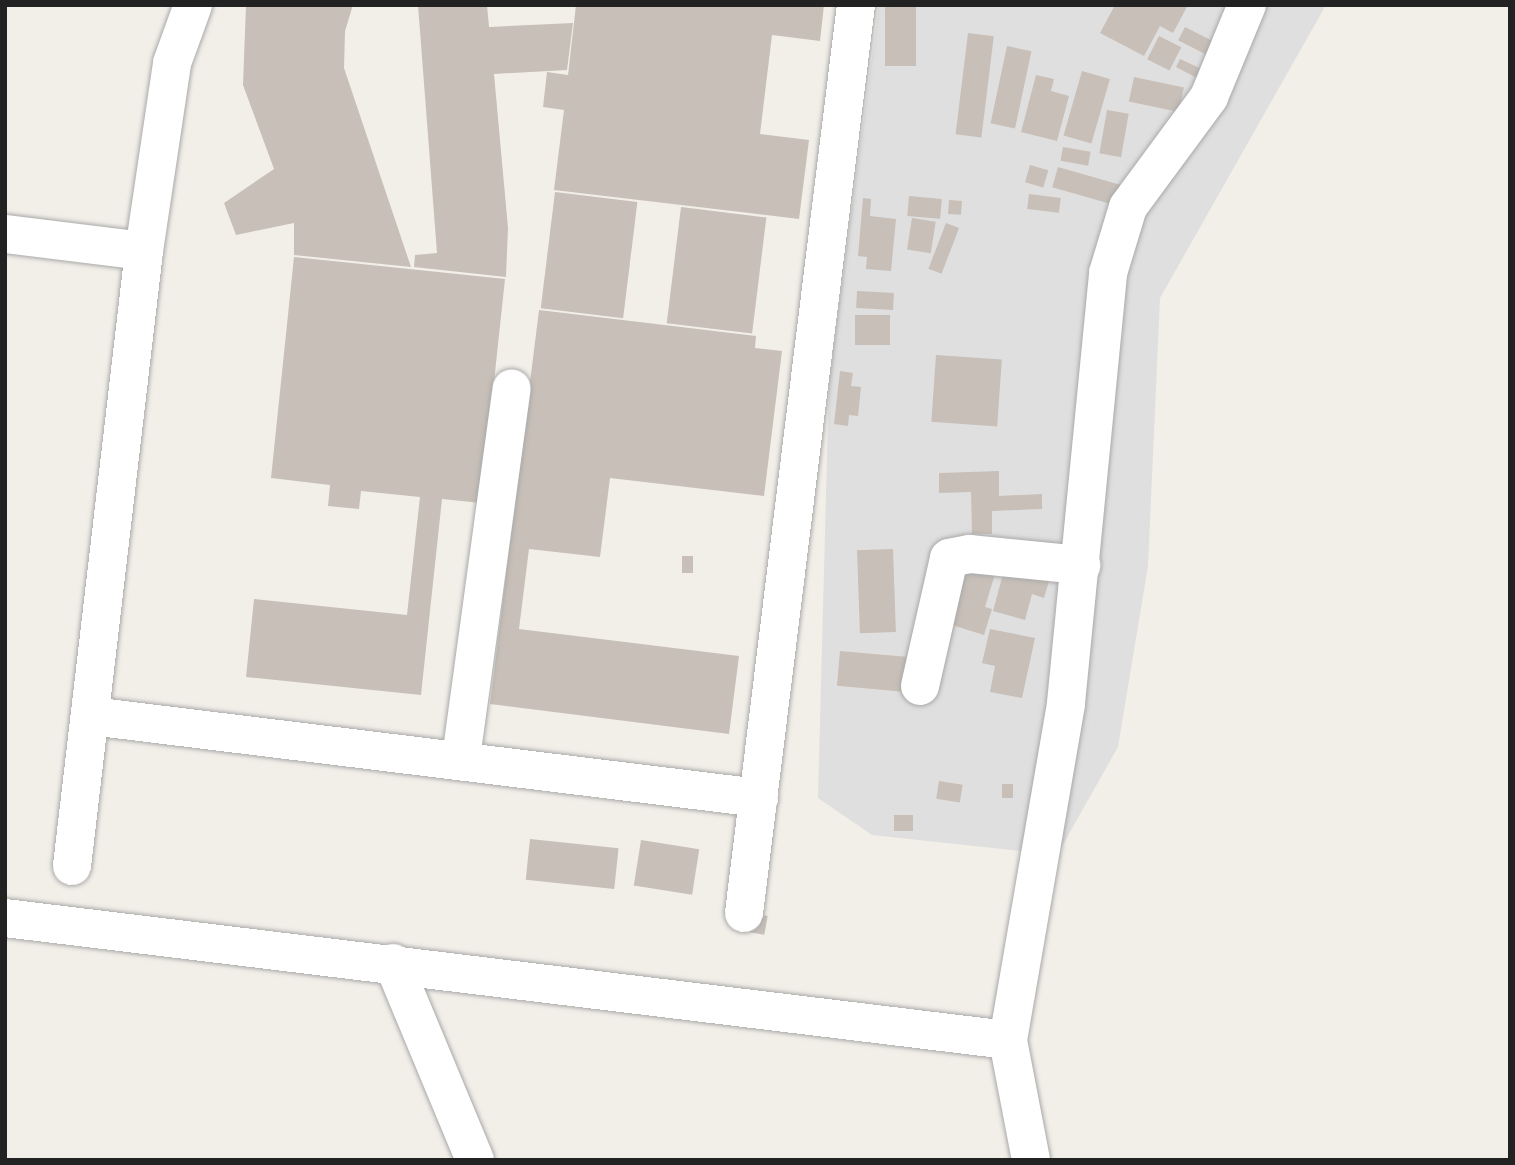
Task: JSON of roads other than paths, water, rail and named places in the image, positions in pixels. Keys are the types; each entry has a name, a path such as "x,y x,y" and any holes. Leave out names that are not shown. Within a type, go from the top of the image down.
{"street":[{"path":"72,866 144,251 172,63 193,5"},
{"path":"744,913 856,5"},
{"path":"1031,1160 1007,1040 1066,703 1108,273 1116,237 1142,183 1209,97 1247,5"},
{"path":"5,234 144,251"},
{"path":"461,758 512,388"},
{"path":"920,686 949,558 970,554 1081,565"},
{"path":"91,716 461,758 759,798"},
{"path":"5,918 393,963 1007,1040"},
{"path":"393,963 475,1160"}]}
